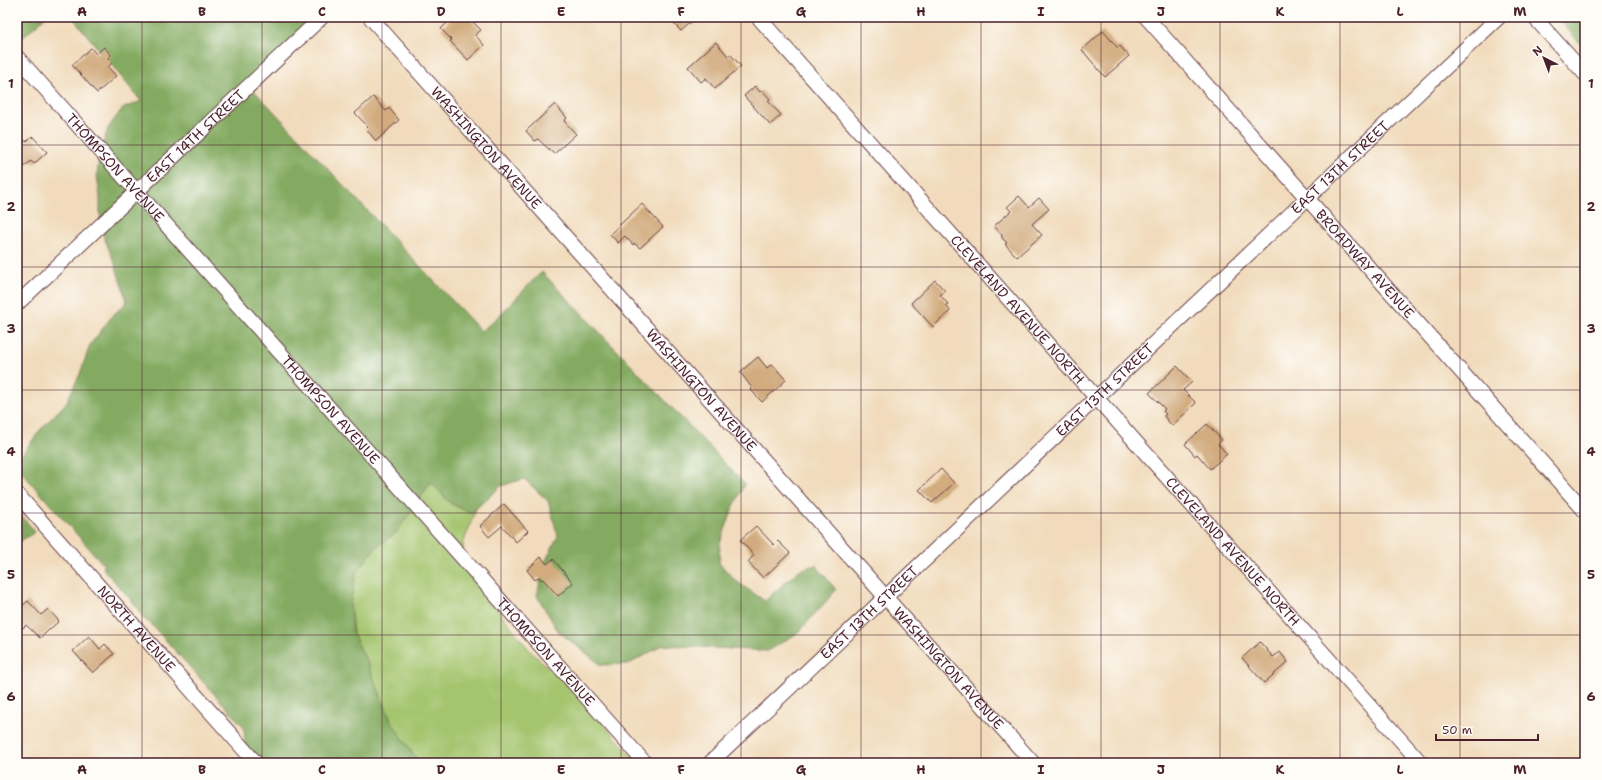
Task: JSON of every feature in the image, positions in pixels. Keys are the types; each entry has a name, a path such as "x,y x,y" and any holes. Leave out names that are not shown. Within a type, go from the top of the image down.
{"street":[{"name":"EAST 14TH STREET","path":"17,304 322,17"},
{"name":"WASHINGTON AVENUE","path":"370,17 1033,763"},
{"name":"CLEVELAND AVENUE NORTH","path":"758,17 1095,398 1421,763"},
{"name":"BROADWAY AVENUE","path":"1146,17 1306,199 1585,511"},
{"name":"EAST 13TH STREET","path":"710,763 1499,17"},
{"path":"1534,17 1585,74"},
{"name":"THOMPSON AVENUE","path":"17,57 645,763"},
{"name":"NORTH AVENUE","path":"17,494 256,763"}],"green space":[{"path":"17,17 45,17 17,43"},
{"path":"72,17 328,17 248,84 481,331 542,272 745,484 732,510 720,544 719,563 736,581 765,601 799,570 816,565 836,590 798,633 767,651 663,645 629,664 601,665 558,631 537,596 544,564 558,536 548,501 524,479 501,486 471,513 450,503 431,482 396,533 376,547 356,573 350,604 353,634 367,662 391,721 419,763 246,763 244,727 150,623 144,619 133,602 104,570 103,564 17,467 17,461 41,429 66,403 80,374 90,345 112,316 127,302 115,264 101,230 100,198 97,175 99,156 108,128 122,109 141,101"},
{"path":"1557,17 1585,17 1585,49"},
{"path":"431,482 450,503 471,513 476,509 463,544 466,570 531,652 581,697 637,763 419,763 391,721 367,662 353,634 350,604 356,573 376,547 396,533"},
{"path":"17,510 35,532 17,543"}],"building":[{"path":"453,17 468,17 481,30 475,35 484,45 468,60 441,29"},
{"path":"667,17 697,17 681,31"},
{"path":"1103,31 1118,48 1120,46 1129,56 1105,77 1082,50"},
{"path":"716,42 728,56 730,54 741,66 715,89 706,78 701,82 688,67"},
{"path":"104,47 111,55 108,58 112,63 108,67 116,76 97,93 72,65 91,48 96,54"},
{"path":"755,86 760,92 762,90 770,99 768,101 781,115 770,125 744,96"},
{"path":"373,97 386,111 389,108 399,120 376,141 366,129 368,127 355,113"},
{"path":"555,104 567,118 564,121 576,134 554,154 538,139 535,141 526,131"},
{"path":"17,132 26,142 32,136 47,152 34,164 31,161 17,172"},
{"path":"1019,196 1029,207 1039,198 1049,209 1032,224 1042,235 1017,257 1005,244 1007,243 994,226 1011,211 1007,207"},
{"path":"642,204 663,227 640,248 634,243 633,245 625,236 618,243 610,234"},
{"path":"935,280 945,291 940,295 948,304 946,305 950,311 933,327 911,303"},
{"path":"758,357 767,368 772,364 786,380 762,402 750,389 752,388 740,372"},
{"path":"1177,366 1192,382 1183,390 1196,403 1172,426 1164,416 1166,414 1163,411 1165,409 1149,393"},
{"path":"1207,424 1222,440 1218,444 1227,454 1210,469 1197,454 1195,456 1185,444"},
{"path":"941,469 954,483 932,503 919,490"},
{"path":"504,504 528,531 516,542 502,526 489,537 480,526"},
{"path":"756,526 774,545 778,541 790,553 763,578 748,562 754,555 740,540"},
{"path":"541,557 547,564 553,559 573,583 558,596 543,579 542,580 539,577 535,580 527,570"},
{"path":"28,601 41,615 48,609 59,621 40,638 26,625 23,628 17,622 17,610"},
{"path":"89,636 100,649 105,644 114,654 93,673 73,651"},
{"path":"1260,642 1273,657 1280,652 1288,662 1264,683 1242,658"}]}
